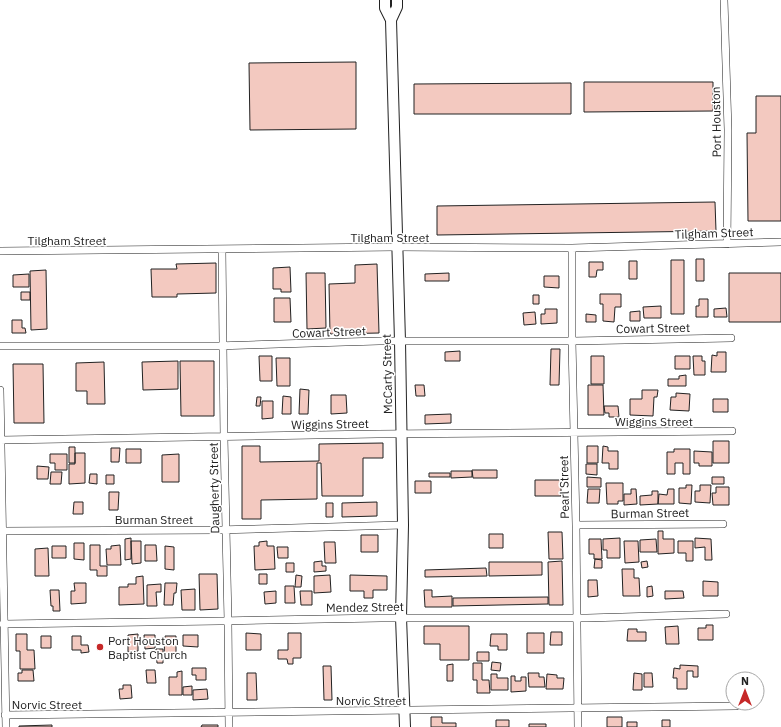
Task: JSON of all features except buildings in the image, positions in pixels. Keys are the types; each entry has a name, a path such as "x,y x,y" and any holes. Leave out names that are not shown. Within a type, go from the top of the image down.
{"main road":[{"name":"McCarty Street","path":"384,0 385,8 392,20"},
{"name":"McCarty Street","path":"397,0 397,7 392,20 396,247 400,342 400,434 403,525 401,617 405,727"}],"street":[{"name":"Port Houston","path":"724,0 728,130 727,244"},
{"name":"Tilgham Street","path":"0,251 396,247 572,248 781,242"},
{"name":"Pearl Street","path":"572,248 578,727"},
{"name":"Daugherty Street","path":"222,249 229,727"},
{"name":"Cowart Street","path":"0,346 224,346 400,342 731,338"},
{"path":"0,390 6,727"},
{"name":"Wiggins Street","path":"0,440 732,431"},
{"name":"Burman Street","path":"576,525 723,524"},
{"name":"Burman Street","path":"2,531 225,529 403,525"},
{"name":"Mendez Street","path":"3,624 401,617 577,617 726,614"},
{"name":"Norvic Street","path":"5,715 725,706"}],"place":[{"name":"Port Houston Baptist Church","path":"100,647"}]}
